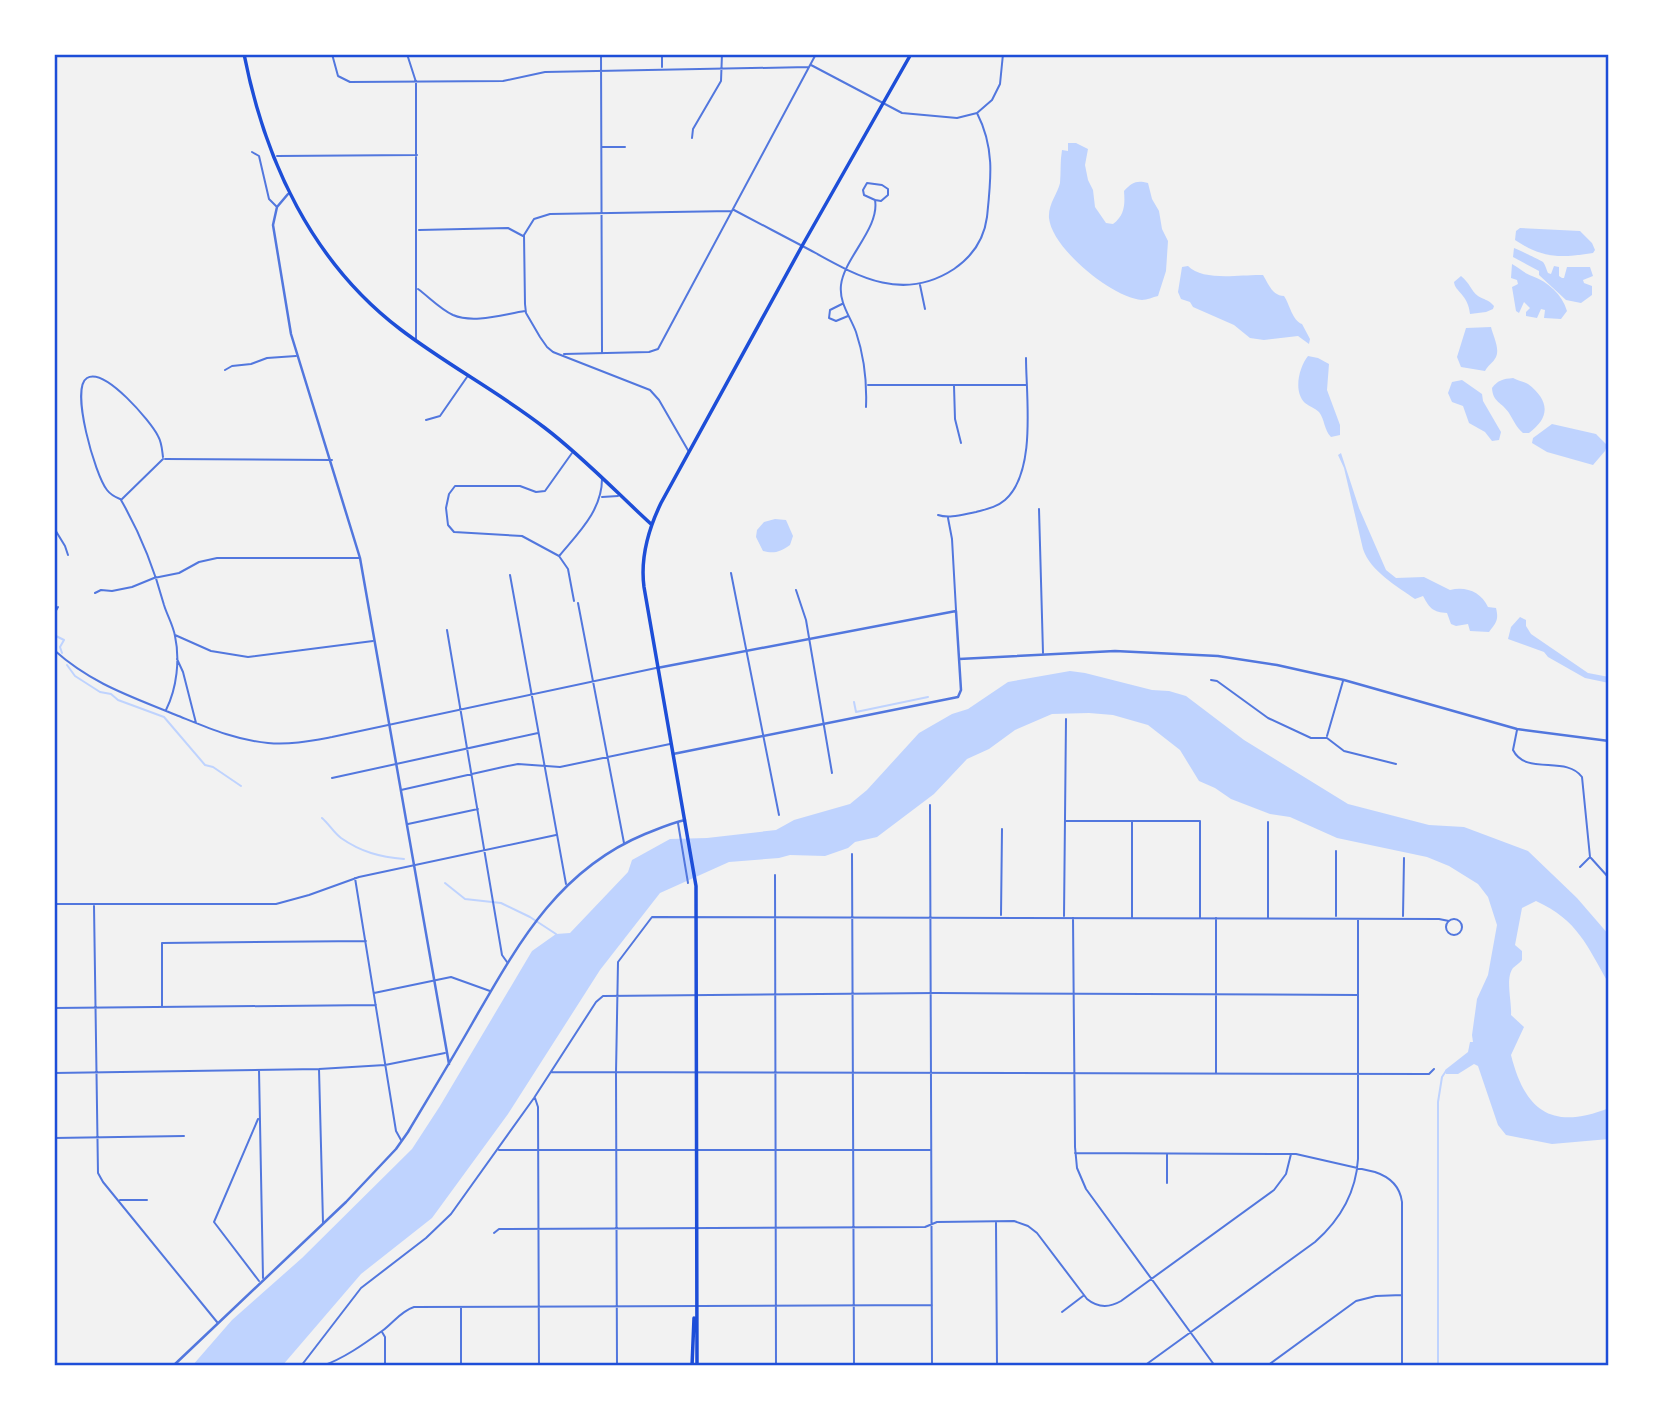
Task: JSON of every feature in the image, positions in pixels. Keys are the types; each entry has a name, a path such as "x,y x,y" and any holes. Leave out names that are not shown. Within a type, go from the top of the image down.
{"main road":[{"path":"244,54 251,88 272,156 288,194 318,242 343,275 388,319 416,341 540,424 652,524"},
{"path":"694,1366 695,884 643,579 644,551 652,524 689,453 911,54"}],"street":[{"path":"332,54 335,71 340,78 350,82 503,81 539,72 810,66 899,112 914,116 957,118 977,113 991,102 998,91 1003,54"},
{"path":"407,54 416,82 416,341"},
{"path":"601,54 602,353"},
{"path":"662,54 662,69"},
{"path":"692,138 693,129 720,85 722,54"},
{"path":"562,355 653,352 661,344 816,54"},
{"path":"689,453 659,400 650,390 545,346 526,310 524,236 532,221 541,215 733,210 846,270 884,284 920,284 937,279 962,264 977,248 985,231 990,182 989,144 977,113"},
{"path":"601,147 625,147"},
{"path":"252,152 259,155 269,199 277,207"},
{"path":"272,156 417,155"},
{"path":"867,183 888,189 887,198 875,200 864,195 863,190 867,183"},
{"path":"288,194 277,207 273,230 297,356 332,460 360,558 449,1064"},
{"path":"866,407 867,385 856,332 843,303 841,288 846,270 872,220 875,200"},
{"path":"417,230 507,228 524,236"},
{"path":"920,284 925,309"},
{"path":"417,288 446,311 459,317 477,318 526,310"},
{"path":"843,303 830,310 829,317 836,321 848,316"},
{"path":"225,370 267,358 297,356"},
{"path":"938,515 948,517 989,509 1000,504 1014,490 1027,448 1026,358"},
{"path":"163,459 161,443 154,428 120,390 101,377 92,376 86,379 82,387 83,418 88,443 102,483 121,500 132,519 158,579 175,635 175,684 165,711"},
{"path":"426,420 440,416 468,376"},
{"path":"867,385 1026,385"},
{"path":"954,385 955,419 961,443"},
{"path":"573,451 545,491 536,492 520,486 458,486 449,492 446,506 449,525 454,532 522,536 559,556 568,569 574,601"},
{"path":"121,500 163,459 332,460"},
{"path":"559,556 588,520 601,497 602,479"},
{"path":"601,497 621,496"},
{"path":"1039,509 1043,653"},
{"path":"673,754 959,696 961,691 952,539 948,517"},
{"path":"54,528 68,555"},
{"path":"95,593 102,590 123,590 217,558 360,558"},
{"path":"732,573 779,815"},
{"path":"510,575 566,885"},
{"path":"796,590 804,612 832,774"},
{"path":"578,603 624,843"},
{"path":"54,614 58,607"},
{"path":"54,650 78,670 101,684 165,711 242,739 286,744 390,725 657,668 956,611"},
{"path":"447,630 469,747 502,955 508,963"},
{"path":"175,635 211,651 248,657 374,641"},
{"path":"959,659 1043,653 1133,651 1198,654 1277,665 1344,680 1517,729 1609,741"},
{"path":"177,658 196,723"},
{"path":"1211,680 1217,681 1263,716 1309,737 1327,738 1344,751 1396,764"},
{"path":"1327,738 1344,680"},
{"path":"1064,917 1066,719"},
{"path":"1517,729 1513,750 1520,758 1533,763 1573,769 1582,777 1590,857 1609,878"},
{"path":"332,778 538,733"},
{"path":"401,790 515,765 565,766 671,744"},
{"path":"930,805 932,1366"},
{"path":"407,824 478,809"},
{"path":"173,1366 360,1188 402,1141 532,924 566,885 595,861 624,843 685,820"},
{"path":"1132,820 1132,917"},
{"path":"1065,821 1200,821 1200,917"},
{"path":"678,822 688,883"},
{"path":"1268,822 1268,918"},
{"path":"1001,916 1002,829"},
{"path":"54,904 274,904 309,895 355,878 556,835"},
{"path":"1336,851 1336,918"},
{"path":"852,854 854,1366"},
{"path":"1580,866 1590,857"},
{"path":"1403,918 1404,858"},
{"path":"775,875 776,1366"},
{"path":"355,878 396,1131 402,1141"},
{"path":"94,905 98,1172 217,1322"},
{"path":"617,1366 617,996 620,958 652,917 1403,918 1456,920 1462,927 1459,934 1451,935 1447,932 1449,921"},
{"path":"1073,917 1075,1153 1078,1172 1084,1187 1215,1366"},
{"path":"1216,917 1216,1073"},
{"path":"1144,1366 1325,1233 1348,1200 1357,1168 1358,918"},
{"path":"163,1007 162,943 366,941"},
{"path":"374,993 455,977 491,992"},
{"path":"301,1366 361,1288 419,1244 444,1221 498,1149 596,1002 603,996 1358,995"},
{"path":"54,1008 376,1006"},
{"path":"54,1073 319,1069 385,1065 446,1053"},
{"path":"259,1069 261,1280"},
{"path":"319,1069 323,1224"},
{"path":"551,1072 1430,1074 1434,1069"},
{"path":"534,1098 538,1105 540,1366"},
{"path":"260,1116 214,1222 261,1280"},
{"path":"54,1138 184,1136"},
{"path":"498,1149 931,1150"},
{"path":"1075,1153 1291,1154 1380,1173 1395,1183 1403,1204 1402,1366"},
{"path":"1167,1153 1167,1183"},
{"path":"494,1233 499,1229 925,1227 937,1222 1018,1222 1035,1231 1084,1296 1098,1306 1111,1306 1276,1188 1286,1174 1291,1154"},
{"path":"118,1200 147,1200"},
{"path":"996,1222 997,1366"},
{"path":"1062,1312 1084,1296"},
{"path":"1267,1366 1356,1301 1376,1296 1402,1296"},
{"path":"322,1366 382,1331 410,1308 932,1305"},
{"path":"461,1307 461,1366"},
{"path":"382,1331 385,1336 385,1366"}],"water":[{"path":"1068,143 1076,143 1088,149 1085,165 1088,180 1093,190 1095,207 1106,223 1113,224 1120,217 1124,205 1124,191 1127,188 1138,182 1148,183 1168,241 1166,271 1158,296 1142,300 1116,291 1086,270 1061,244 1053,230 1049,213 1060,183 1062,150 1068,151"},
{"path":"1520,228 1580,231 1595,250 1593,253 1571,256 1544,254 1515,240 1516,231"},
{"path":"1514,248 1543,262 1548,273 1551,274 1554,266 1559,267 1559,276 1562,278 1567,267 1590,267 1593,276 1583,280 1592,286 1592,295 1581,303 1566,300 1539,275 1539,271 1513,257"},
{"path":"1512,264 1554,289 1567,311 1561,319 1544,318 1545,310 1541,309 1537,318 1526,316 1530,308 1524,302 1519,313 1516,311 1512,287 1518,284 1517,280 1511,278"},
{"path":"1188,266 1213,276 1263,275 1274,292 1284,296 1293,316 1302,324 1310,339 1309,344 1298,336 1264,340 1250,338 1234,325 1193,307 1190,302 1181,299 1178,292 1182,267"},
{"path":"1461,276 1476,294 1494,306 1493,309 1470,314 1467,302 1454,282"},
{"path":"1491,327 1497,350 1495,359 1485,371 1461,367 1457,357 1466,328"},
{"path":"1308,356 1329,364 1327,390 1340,425 1340,435 1331,437 1319,412 1301,398 1299,379"},
{"path":"1513,378 1535,390 1545,408 1541,421 1529,433 1521,431 1493,393 1492,388 1496,383"},
{"path":"1462,380 1482,394 1483,401 1501,432 1499,440 1492,441 1485,432 1469,423 1463,406 1452,402 1448,393 1452,382"},
{"path":"1552,424 1596,434 1607,445 1605,451 1593,465 1547,452 1532,443 1533,438"},
{"path":"1341,453 1359,508 1386,570 1396,578 1424,577 1450,590 1467,590 1477,594 1488,607 1496,608 1496,621 1489,632 1470,631 1468,624 1451,624 1447,613 1432,609 1423,596 1415,599 1385,578 1372,564 1363,549 1344,468 1338,455"},
{"path":"786,520 793,536 790,545 777,552 763,551 756,537 757,530 764,522"},
{"path":"1520,617 1526,620 1531,634 1588,673 1609,677 1609,683 1585,678 1544,652 1508,639 1511,627"},
{"path":"1070,671 1186,696 1244,740 1348,804 1429,825 1464,827 1528,851 1577,898 1609,935 1609,984 1580,935 1562,917 1536,901 1522,908 1515,945 1522,951 1522,960 1513,968 1509,984 1511,1015 1524,1027 1511,1055 1524,1090 1544,1111 1557,1116 1572,1117 1609,1108 1609,1139 1552,1144 1506,1135 1498,1125 1478,1066 1474,1064 1458,1074 1446,1074 1445,1070 1468,1052 1470,1042 1473,1042 1477,999 1488,975 1497,925 1488,897 1478,884 1449,866 1427,857 1337,838 1290,817 1270,814 1231,799 1199,781 1180,750 1148,725 1113,715 1052,714 1015,730 989,749 967,759 934,794 877,837 855,842 848,848 825,856 790,855 729,862 660,893 600,970 508,1114 432,1218 361,1274 282,1366 192,1366 232,1320 302,1258 412,1149 532,951 556,934 570,933 628,872 632,860 670,839 707,838 776,830 794,820 850,804 867,790 919,733 952,714 968,709 1008,682"}],"waterway":[{"path":"54,635 64,640 60,647 62,653"},
{"path":"67,665 75,676 100,692 111,694 118,700 164,717 205,765 213,767 241,786"},
{"path":"854,702 856,712 928,697"},
{"path":"322,818 338,836 356,847 379,855 404,859"},
{"path":"445,883 465,899 501,903 556,934"},
{"path":"1438,1366 1438,1102 1442,1077 1446,1071"}]}
